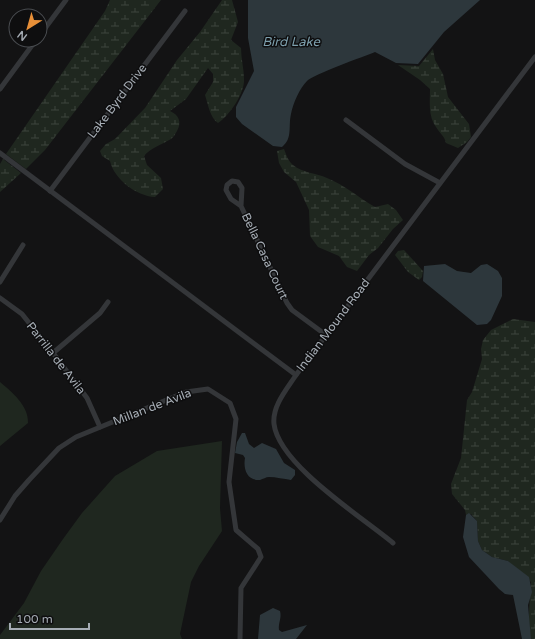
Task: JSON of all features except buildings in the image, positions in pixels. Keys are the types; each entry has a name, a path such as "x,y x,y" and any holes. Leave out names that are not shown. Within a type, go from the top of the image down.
{"street":[{"path":"48,24 66,0"},
{"name":"Lake Byrd Drive","path":"50,191 184,11"},
{"path":"0,89 30,48"},
{"name":"Indian Mound Road","path":"0,154 296,375 535,57"},
{"path":"346,120 405,164 440,183"},
{"name":"Bella Casa Court","path":"241,206 231,199 226,190 227,185 232,181 238,182 242,188 241,206 287,303 292,310 326,335"},
{"path":"0,282 23,245"},
{"name":"Parrilla de Avila","path":"0,298 22,314 53,353 87,398 100,427"},
{"path":"53,353 100,313 108,302"},
{"path":"296,375 275,409 274,423 278,437 295,461 314,482 393,543"},
{"name":"Millan de Avila","path":"0,520 15,496 59,448 76,436 186,392 208,389 230,403 236,419 229,482 236,530 258,549 261,557 241,588 240,639"}],"green space":[{"path":"110,0 161,0 45,150 26,169 6,154 105,11"},
{"path":"222,0 232,0 238,22 231,40 241,48 244,85 236,104 222,120 218,123 215,121 211,114 205,95 213,82 213,74 208,68 186,99 170,111 179,119 179,128 174,136 144,156 147,165 161,178 163,189 155,197 133,190 121,180 112,168 110,161 102,156 100,151 106,144 115,139 145,108 177,60 200,32"},
{"path":"433,49 435,60 443,74 448,97 469,124 471,137 467,142 458,148 446,143 433,123 430,109 430,89 398,65 419,66"},
{"path":"284,149 290,162 297,168 334,181 375,207 388,204 396,210 403,220 393,229 378,248 369,255 357,271 347,267 339,256 318,247 310,236 309,210 296,182 284,172 279,163 277,151"},
{"path":"3,159 21,173 0,192 0,164"},
{"path":"404,250 423,271 422,277 419,280 408,272 395,255 398,251"},
{"path":"513,319 535,322 535,639 531,639 529,624 531,582 508,561 492,557 482,550 478,541 477,521 471,514 466,515 465,510 452,494 451,484 461,458 467,400 472,392 482,359 481,349 483,340 491,330"},
{"path":"0,382 23,405 28,417 28,423 0,446"},
{"path":"222,441 220,508 222,531 199,566 191,582 180,634 182,639 0,639 0,635 24,603 41,571 63,539 82,513 115,476 157,451"}],"water":[{"name":"Bird Lake","path":"248,0 480,0 444,32 418,64 396,63 375,52 311,78 299,92 295,101 290,119 290,132 288,140 282,147 273,146 242,124 236,117 236,107 254,71 248,38"},
{"path":"445,264 457,271 471,273 481,265 487,264 498,271 502,278 502,296 491,320 487,324 477,325 423,281 424,266"},
{"path":"242,433 245,433 249,444 254,448 262,443 276,449 284,463 295,470 295,475 291,480 269,477 260,480 252,479 245,470 245,458 243,455 235,453 237,442"},
{"path":"469,513 477,521 478,541 482,550 492,557 508,561 529,577 532,592 528,605 531,639 522,639 513,595 505,594 499,589 469,557 463,537 466,515"},
{"path":"273,608 280,611 281,616 279,630 282,632 307,625 296,639 258,639 260,615"}]}
